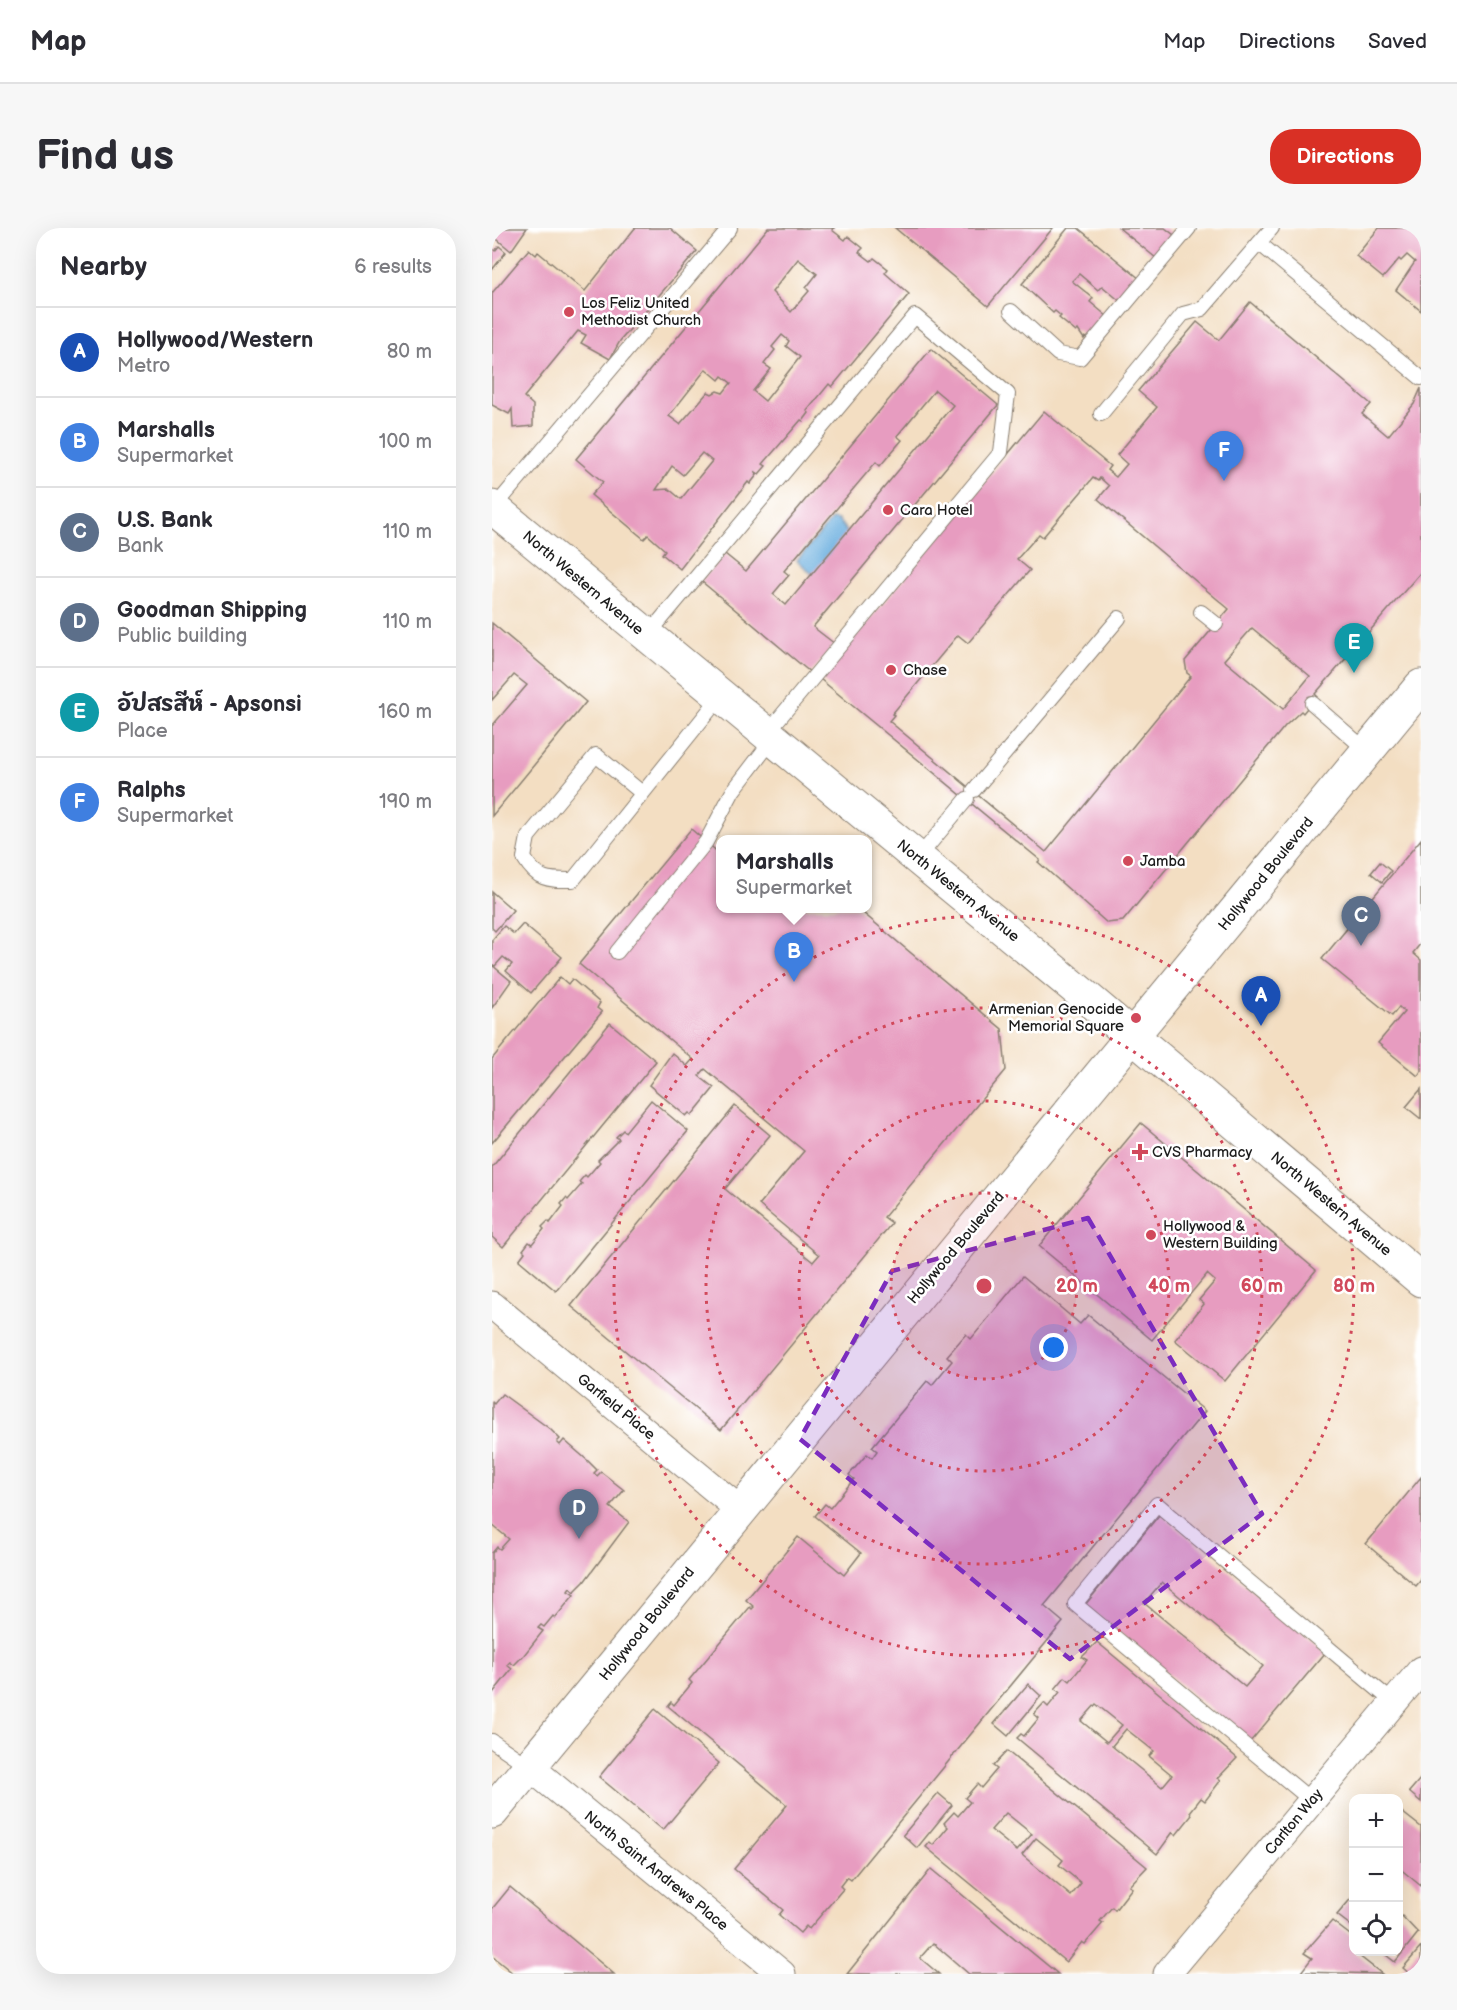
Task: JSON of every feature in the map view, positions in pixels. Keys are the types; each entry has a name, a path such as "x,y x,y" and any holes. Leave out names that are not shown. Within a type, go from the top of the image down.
{"main road":[{"name":"North Western Avenue","path":"493,508 918,858 1421,1280"},
{"name":"Hollywood Boulevard","path":"492,1812 1421,686"}],"street":[{"name":"Garfield Place","path":"492,1305 740,1510"},
{"name":"Carlton Way","path":"1167,1974 1421,1670"},
{"name":"North Saint Andrews Place","path":"530,1767 782,1974"}],"lane":[{"path":"493,508 730,228"},
{"path":"1011,311 1058,354 1080,358 1189,228"},
{"path":"1101,414 1183,314 1202,309 1272,228"},
{"path":"1259,243 1421,378"},
{"path":"617,952 706,842 733,791 769,737 1001,452 1008,394 915,316 647,636"},
{"path":"1201,612 1216,624"},
{"path":"918,858 1119,618"},
{"path":"642,793 596,755 528,837 524,858 530,868 545,880 573,880 720,697"},
{"path":"1312,703 1367,751"},
{"path":"1312,1801 1075,1604 1157,1504 1394,1702"},
{"path":"492,1741 530,1767"}],"highlighted area":[{"path":"1088,1218 1262,1514 1070,1659 800,1439 892,1271"}],"water":[{"path":"832,519 838,520 848,533 813,575 797,560"}],"building":[{"path":"492,228 527,228 511,251 492,235"},
{"name":"Los Feliz United Methodist Church","path":"635,228 670,228 697,251 620,341 610,359 581,343 586,335 578,331 524,397 533,405 533,426 513,428 512,409 509,414 492,405 492,293 529,249 536,255 538,252 585,291"},
{"path":"768,228 834,228 832,230 845,240 848,236 863,248 859,252 871,261 874,258 888,269 885,273 909,294 832,387 829,384 807,411 809,413 803,421 801,420 763,464 766,466 759,474 756,472 757,475 750,484 748,482 680,569 662,554 665,550 648,535 644,539 591,495 603,482 576,459","holes":["798,259 817,274 806,288 809,291 791,312 772,292","782,335 789,341 786,346 800,357 765,401 753,391 771,369 764,364 775,350 772,347","706,369 719,380 722,376 731,383 723,393 708,392 680,424 669,416","702,453 712,461 681,499 669,489 656,490 672,466 683,475"]},
{"path":"895,228 1053,228 988,306"},
{"path":"1068,228 1078,228 1140,279 1121,302 1102,286 1098,290 1079,274 1072,281 1093,298 1090,302 1108,317 1089,339 1085,337 1084,339 1078,330 1076,332 1059,318 1061,316 1055,311 1053,313 1022,284"},
{"path":"1119,228 1165,228 1174,235 1156,258"},
{"path":"1379,228 1421,228 1421,311 1396,290 1415,262 1407,255 1401,261 1399,259 1383,278 1356,256"},
{"path":"499,246 506,252 492,270 492,248 495,251"},
{"path":"1250,302 1371,404 1362,414 1388,436 1414,404 1421,388 1421,572 1315,694 1317,696 1303,713 1301,711 1285,726 1123,921 1107,923 1038,862 1040,860 820,679 1044,411 1110,466 1107,470 1116,477 1127,464 1117,455 1157,407 1138,391 1197,322 1219,340","holes":["1093,478 1098,481 1100,478 1109,486 1098,499 1229,609 1185,661 1187,673 1191,676 1046,852 889,721 894,715 892,714 958,635 968,643 1030,570 1017,559 1039,534 1043,537","1252,628 1310,676 1283,709 1224,660"]},
{"name":"Cara Hotel","path":"931,349 998,405 813,627 835,644 811,673 701,581 725,554 746,571","holes":["935,390 953,405 786,605 773,594 789,575 784,571 876,462 880,466 902,440 897,436"]},
{"path":"492,623 586,702 492,816 492,726 527,685 514,675 492,700"},
{"path":"691,829 716,851 716,913 863,913 1002,1029 1006,1070 884,1217 892,1223 721,1430 571,1306 735,1106 770,1135 725,1189 813,1262 819,1255 759,1205 804,1151 705,1069 699,1076 714,1088 692,1115 689,1113 686,1116 649,1085 672,1053 687,1066 693,1059 579,964"},
{"path":"1421,839 1421,943 1413,953 1421,960 1421,1071 1418,1076 1378,1043 1404,1012 1399,1007 1392,1016 1322,959"},
{"path":"1380,862 1391,871 1382,882 1371,873"},
{"path":"492,892 513,910 495,931 492,928"},
{"path":"523,924 562,957 531,993 506,971 512,964 503,957 495,966 492,964 492,940 504,926 514,934"},
{"path":"492,965 511,981 492,1008"},
{"path":"560,977 568,984 572,979 600,1003 597,1008 602,1012 492,1143 492,1059"},
{"path":"610,1023 656,1061 503,1247 492,1237 492,1167"},
{"path":"1421,1089 1421,1119 1406,1107"},
{"path":"651,1100 688,1131 556,1291 519,1260 525,1252 523,1250 529,1242 532,1244 548,1221 550,1223 563,1206 561,1204 566,1198 568,1200 582,1184 579,1182 585,1175 587,1177 600,1162 598,1160 619,1139 616,1137 623,1130 625,1132"},
{"name":"Hollywood & Western Building","path":"1141,1123 1316,1270 1225,1381 1175,1340 1204,1304 1199,1300 1215,1281 1207,1274 1152,1340 1039,1246"},
{"path":"1023,1276 1080,1324 1088,1315 1205,1411 1044,1606 1063,1622 851,1880 847,1877 840,1886 843,1889 809,1929 806,1926 800,1933 779,1915 783,1910 734,1869 787,1805 668,1706 671,1702 674,1705 692,1683 689,1680 750,1607 752,1609 754,1607 746,1600 798,1537 844,1575 861,1553 815,1516 825,1504 830,1508 854,1479 849,1475 867,1454 872,1458 877,1451 872,1447 927,1381 932,1385 952,1361 947,1356 966,1334 971,1339"},
{"path":"502,1394 550,1429 560,1439 557,1442 560,1445 564,1440 597,1470 594,1473 597,1476 601,1472 624,1490 610,1507 629,1522 584,1582 574,1592 570,1588 568,1591 574,1595 555,1618 553,1616 544,1627 541,1625 538,1628 543,1631 524,1655 514,1665 510,1662 507,1665 512,1669 492,1694 492,1553 497,1547 500,1549 509,1539 492,1525 492,1402 494,1404"},
{"path":"1421,1477 1421,1580 1416,1586 1366,1544"},
{"path":"1160,1514 1326,1652 1250,1742 1085,1605","holes":["1162,1582 1263,1666 1245,1687 1144,1603"]},
{"path":"1097,1642 1237,1758 1218,1778 1221,1780 1205,1801 1201,1798 1190,1812 1192,1815 1176,1835 1173,1832 1157,1854 1017,1738 1021,1734 1024,1736 1039,1718 1034,1714 1044,1703 1048,1707 1060,1692 1055,1689 1065,1677 1070,1681 1087,1660 1082,1657","holes":["1096,1704 1122,1725 1107,1742 1081,1721","1126,1729 1154,1751 1149,1756 1172,1775 1162,1787 1112,1746"]},
{"path":"1028,1684 1041,1696 1008,1736 994,1724"},
{"path":"655,1709 719,1763 663,1830 599,1777"},
{"path":"1007,1751 1147,1867 1129,1886 1132,1888 1115,1910 1112,1907 1100,1921 1103,1923 1085,1944 1082,1942 1066,1962 926,1847 930,1842 933,1845 948,1827 944,1823 954,1812 958,1816 970,1802 965,1798 977,1784 981,1788 997,1769 993,1766","holes":["1006,1813 1032,1834 1017,1851 991,1830","1036,1838 1063,1860 1059,1865 1081,1883 1071,1896 1022,1855"]},
{"path":"1421,1778 1421,1802 1409,1792"},
{"path":"938,1793 952,1805 917,1848 903,1835"},
{"path":"1403,1813 1421,1827 1421,1886 1403,1871"},
{"path":"931,1869 1058,1974 969,1974 933,1943 920,1958 939,1974 847,1974"},
{"path":"510,1887 614,1974 514,1974 492,1956 492,1909"},
{"path":"1349,1901 1349,1924 1337,1915"},
{"path":"1403,1917 1418,1933 1403,1952"},
{"path":"1332,1921 1349,1934 1349,1956 1359,1956 1382,1974 1301,1972 1312,1958 1304,1953"},
{"path":"1421,1947 1421,1974 1410,1974 1403,1968"},
{"path":"1387,1956 1400,1956 1395,1962"}],"place":[{"name":"Los Feliz United Methodist Church","path":"569,312"},
{"name":"Ralphs","path":"1224,481"},
{"name":"Cara Hotel","path":"888,510"},
{"name":"Chase","path":"891,670"},
{"name":"อัปสรสีห์ - Apsonsi","path":"1354,673"},
{"name":"Jamba","path":"1128,861"},
{"name":"U.S. Bank","path":"1361,946"},
{"name":"Marshalls","path":"794,982"},
{"name":"Armenian Genocide Memorial Square","path":"1136,1018"},
{"name":"Hollywood/Western","path":"1261,1026"},
{"name":"CVS Pharmacy","path":"1140,1152"},
{"name":"Hollywood & Western Building","path":"1151,1235"},
{"name":"Goodman Shipping","path":"579,1539"}]}
